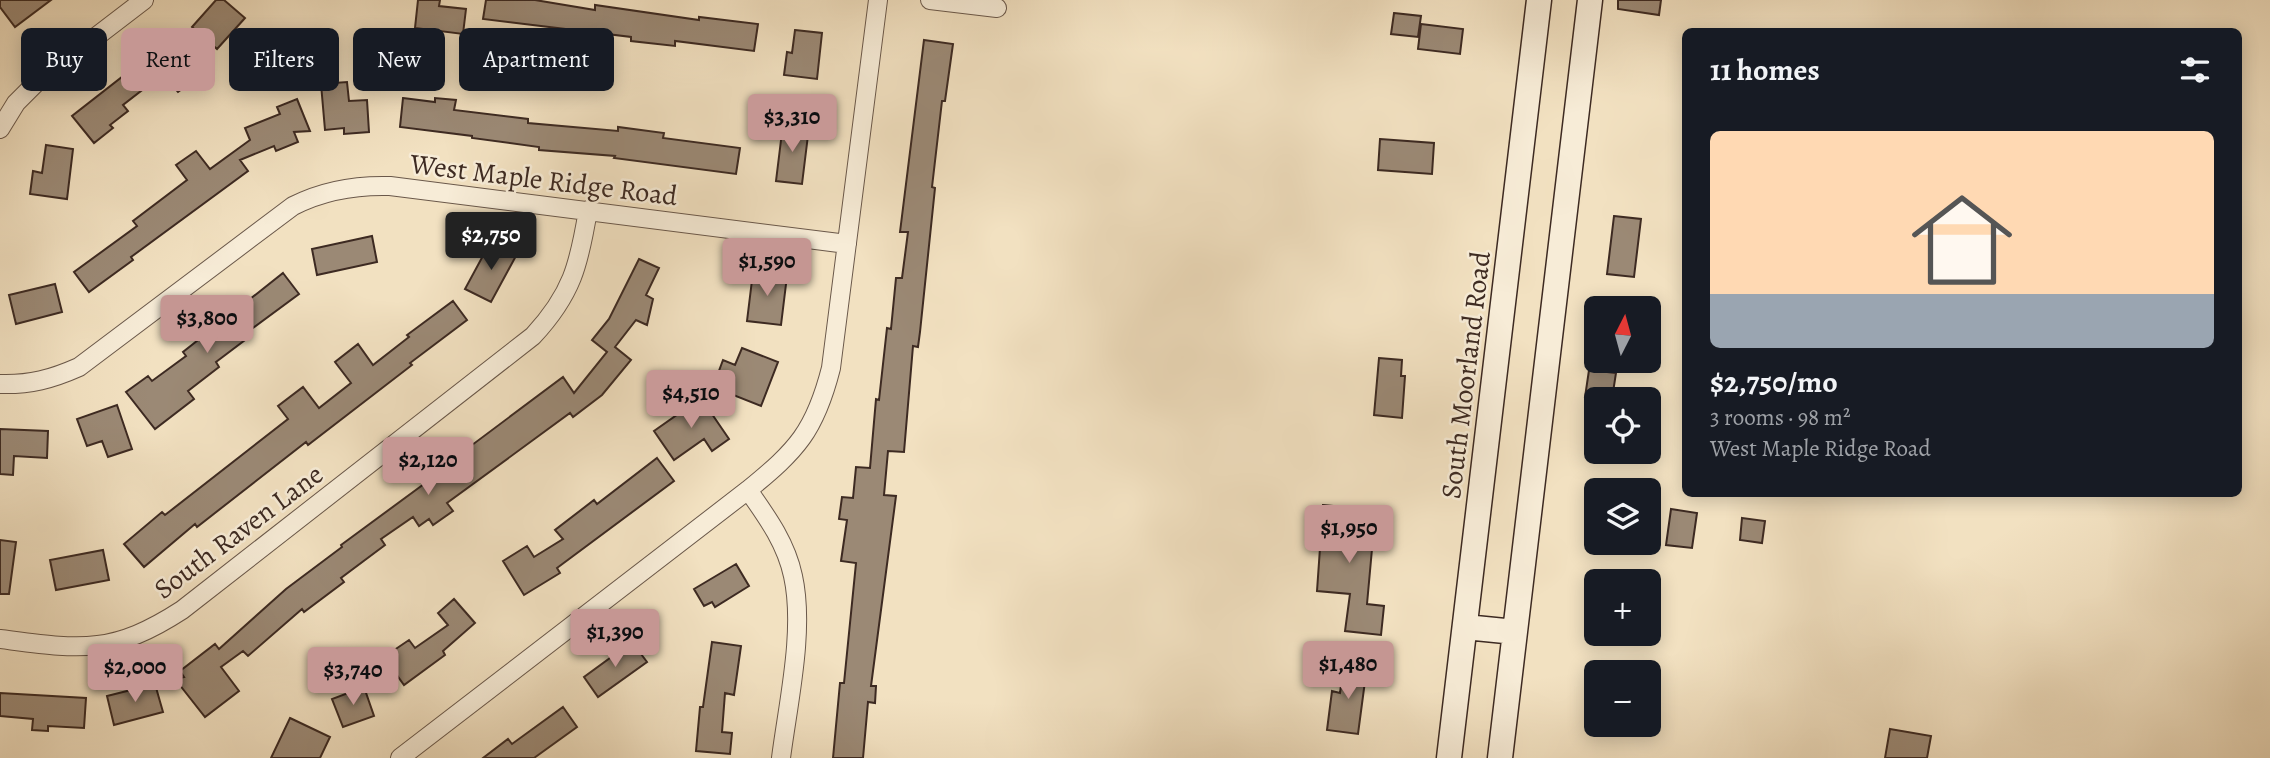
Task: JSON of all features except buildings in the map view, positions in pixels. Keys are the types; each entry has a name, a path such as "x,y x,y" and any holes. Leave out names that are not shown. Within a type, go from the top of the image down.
{"main road":[{"name":"South Moorland Road","path":"1449,758 1539,0"},
{"path":"1500,758 1590,0"},
{"path":"1465,626 1515,632"}],"street":[{"path":"3,116 37,82 144,0"},
{"path":"400,758 748,491 800,443 824,396 831,368 878,0"},
{"path":"930,0 997,8"},
{"name":"West Maple Ridge Road","path":"0,383 43,382 79,366 100,353 275,218 304,200 329,191 363,185 390,186 846,244"},
{"name":"South Raven Lane","path":"0,639 66,648 113,643 138,635 181,610 533,336 551,317 577,270 588,211"},
{"path":"748,491 772,524 781,542 793,573 797,601 797,629 780,758"}]}
